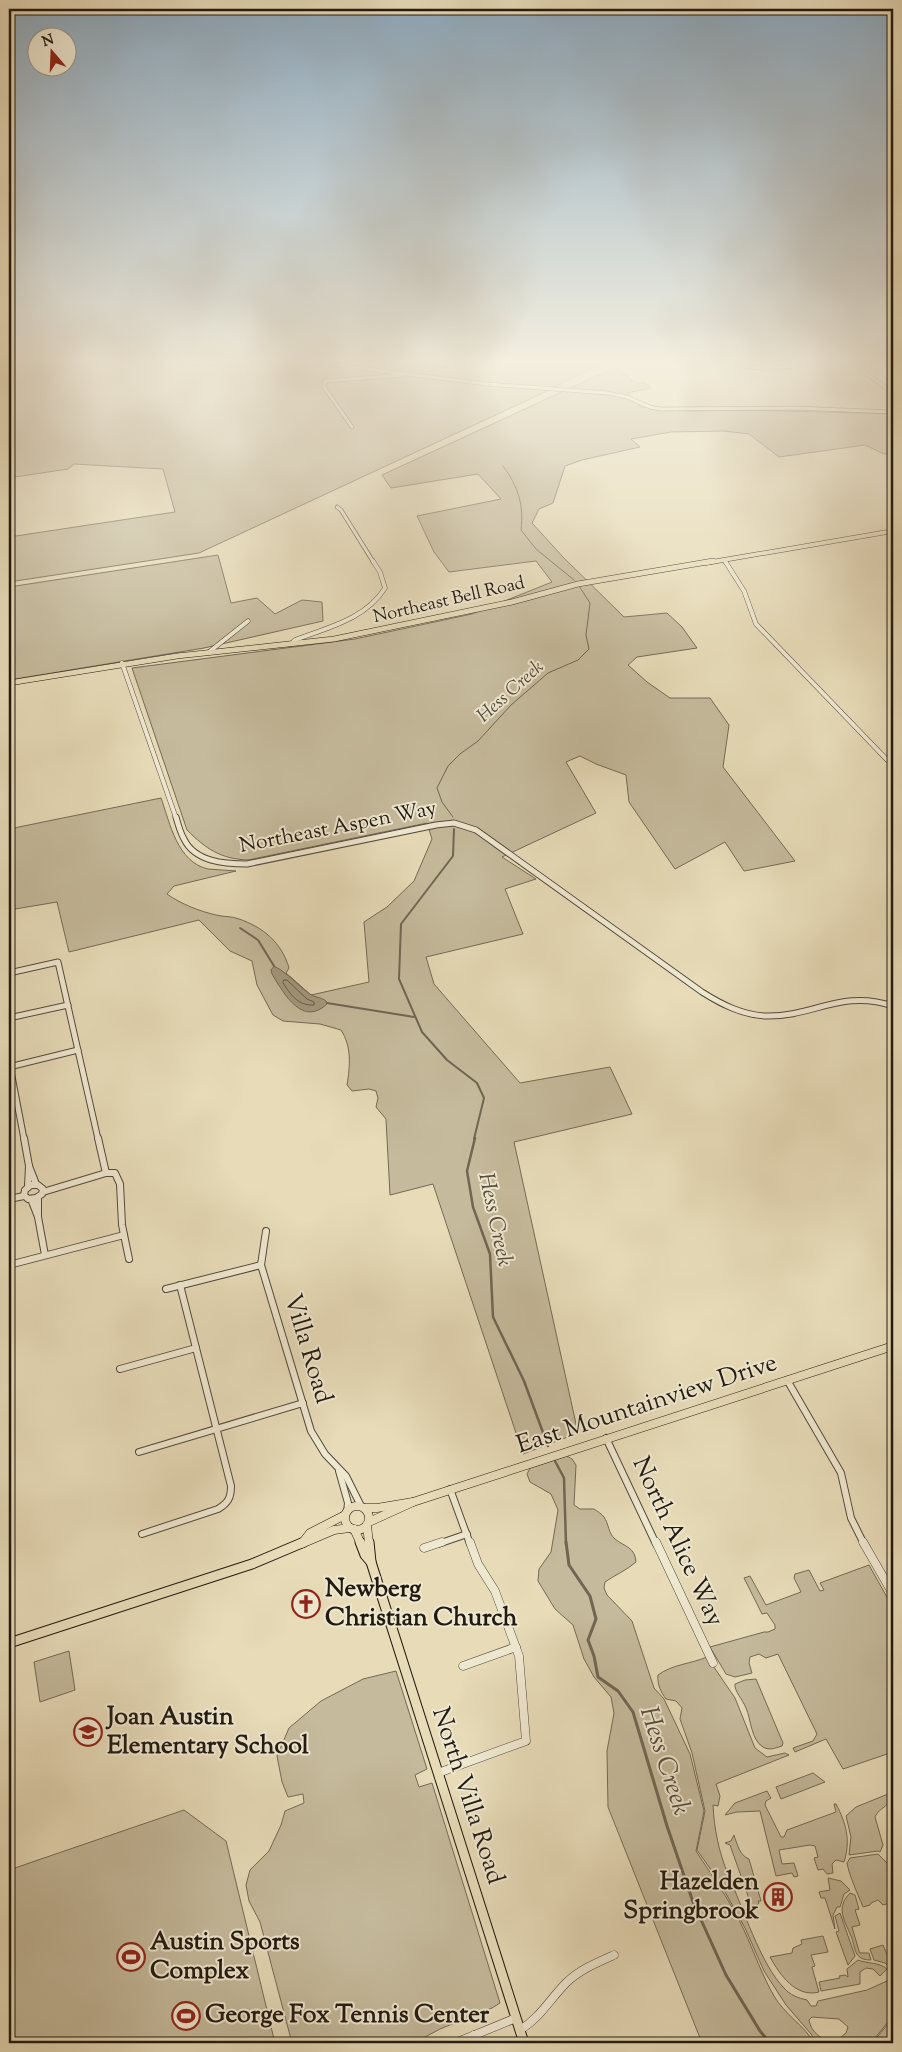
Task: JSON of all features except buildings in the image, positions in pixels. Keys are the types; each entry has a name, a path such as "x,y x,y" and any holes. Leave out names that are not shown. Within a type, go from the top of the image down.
{"main road":[{"name":"Northeast Bell Road","path":"9,683 122,663 291,644 370,632 512,602 585,582 893,532"},
{"name":"East Mountainview Drive","path":"368,1523 378,1516 404,1508 413,1502 450,1489 893,1346"},
{"name":"East Mountainview Drive","path":"363,1507 372,1509 402,1501 413,1502"},
{"path":"9,1644 252,1564 334,1530 361,1529 368,1523 369,1514 363,1507 353,1507 346,1514 310,1533 303,1542"},
{"path":"346,1514 346,1523 352,1529"},
{"name":"North Villa Road","path":"368,1523 366,1535 372,1555 371,1562 524,2043"},
{"name":"North Villa Road","path":"352,1529 360,1538 365,1557 371,1562"}],"street":[{"path":"291,644 357,615 380,596 385,588 380,572 341,510 337,507"},
{"path":"724,560 744,591 756,624 893,766"},
{"path":"209,652 248,621"},
{"name":"Northeast Aspen Way","path":"122,663 184,840 188,847 199,856 219,863 247,864 436,825 454,823 470,827 713,999 732,1009 754,1015 784,1015 858,998 880,1000 893,1006"},
{"path":"9,973 58,962 106,1173"},
{"path":"9,1018 68,1005"},
{"path":"9,1198 24,1194 28,1186 29,1166 9,1066 78,1050"},
{"path":"29,1166 40,1188 38,1217 45,1256"},
{"path":"28,1186 40,1188 106,1173 115,1173 118,1177 122,1196 120,1216 129,1259"},
{"path":"24,1194 31,1199 38,1217"},
{"path":"31,1199 38,1197"},
{"name":"Villa Road","path":"266,1231 261,1265 317,1443 339,1471 346,1476 363,1507"},
{"path":"9,1265 124,1235"},
{"path":"166,1289 261,1265"},
{"path":"142,1534 218,1509 228,1503 231,1497 231,1486 180,1285"},
{"path":"120,1369 196,1348"},
{"path":"787,1380 841,1473 844,1480 849,1514 853,1524 893,1594"},
{"path":"139,1452 303,1403"},
{"name":"North Alice Way","path":"606,1438 713,1663"},
{"name":"Villa Road","path":"339,1471 348,1503 346,1514"},
{"path":"438,1773 526,1741 521,1664 516,1647 495,1591 478,1564 450,1489"},
{"path":"424,1548 467,1534"},
{"path":"463,1666 516,1647"},
{"path":"520,2030 532,2024 541,2015 567,1982 614,1955"},
{"path":"456,2043 475,2039 516,2018"}],"shaded area":[{"path":"9,455 410,455 199,553 9,582 9,537 175,512 163,469 74,464 68,469 15,477 9,473"},
{"path":"426,455 605,455 565,466 553,503 539,509 532,523 563,557 624,617 667,613 682,627 697,648 637,657 628,665 647,682 670,698 710,698 729,725 723,767 795,861 744,871 725,842 675,869 629,802 626,775 580,756 566,762 596,813 502,857 536,879 505,889 523,934 426,957 434,984 520,1083 610,1067 632,1114 514,1142 578,1433 523,1454 433,1184 390,1195 386,1119 376,1107 378,1098 376,1091 369,1089 352,1091 347,1085 349,1050 341,1030 320,1024 283,1021 273,1015 257,985 252,961 230,951 199,920 69,952 57,902 9,910 9,829 161,798 176,840 189,858 197,865 208,869 236,871 174,886 167,894 197,909 216,915 236,918 264,931 282,951 289,968 286,973 311,995 369,982 364,922 387,907 414,881 432,839 427,823 248,860 230,858 214,852 187,830 132,668 355,639 472,614 552,582 536,561 449,572 434,552 417,516 501,499 478,474 391,488 382,475"},
{"path":"776,455 795,455 779,457"},
{"path":"218,555 231,603 257,598 275,614 302,600 322,602 323,621 204,648 9,680 9,587"},
{"path":"567,1456 576,1465 574,1505 580,1509 594,1509 601,1514 606,1520 613,1537 634,1553 636,1562 605,1582 604,1588 607,1595 632,1621 654,1688 664,1699 690,1754 704,1811 696,1851 739,1920 778,2003 806,2031 814,2043 702,2043 608,1807 607,1751 614,1713 611,1697 594,1677 584,1659 573,1625 555,1609 538,1581 539,1569 551,1552 558,1510 551,1494 530,1482 527,1474 530,1468"},
{"path":"869,1565 893,1608 893,1752 843,1769 826,1739 795,1752 793,1748 813,1741 817,1734 778,1654 766,1658 759,1654 750,1657 749,1663 752,1673 735,1677 726,1674 710,1647 775,1629 775,1625 767,1613 762,1614 744,1578 750,1576 766,1605 801,1592 794,1578 795,1574 809,1570 820,1591 824,1590 820,1583"},
{"path":"69,1651 75,1690 40,1702 34,1662"},
{"path":"707,1657 735,1698 755,1748 767,1757 785,1753 789,1755 716,1784 720,1796 718,1806 713,1805 720,1849 725,1866 760,1950 784,1988 789,1993 807,2000 811,2006 816,2006 818,2001 867,1990 887,1981 893,2008 892,2017 871,2043 816,2043 811,2034 786,2005 764,1971 745,1928 719,1881 697,1850 705,1811 692,1753 680,1719 682,1708 676,1701 666,1699 662,1694 658,1675 676,1666","holes":["812,2017 839,2019 848,2027 846,2033 835,2042 818,2036 812,2029 809,2020"]},
{"path":"396,1671 427,1769 415,1775 419,1787 432,1783 500,2003 440,2029 414,2043 292,2043 260,1922 249,1901 246,1885 250,1870 269,1851 285,1811 304,1803 303,1794 288,1797 282,1782 277,1756 289,1728 321,1701 363,1679"},
{"path":"756,1679 783,1743 782,1746 768,1749 759,1744 746,1708 736,1690 735,1684 745,1680"},
{"path":"813,1773 825,1782 781,1799 776,1787"},
{"path":"767,1791 771,1798 766,1801 765,1805 781,1837 784,1837 787,1830 836,1812 834,1804 836,1804 845,1825 847,1846 844,1862 836,1860 832,1864 833,1873 827,1874 823,1869 818,1870 814,1858 818,1857 815,1846 810,1845 779,1850 782,1864 794,1863 798,1876 794,1877 792,1873 776,1876 760,1811 737,1812 725,1815 735,1803"},
{"path":"893,1792 889,1802 875,1817 883,1845 880,1852 849,1855 851,1837 846,1816 856,1807"},
{"name":"Austin Sports Complex","path":"184,1810 226,1841 275,2043 9,2043 9,1870"},
{"path":"734,1835 741,1852 749,1859 761,1901 758,1901 759,1903 753,1910 730,1845 725,1843 731,1841"},
{"path":"878,1854 893,1869 893,1902 883,1905 878,1900 863,1907 847,1863 850,1858"},
{"path":"828,1878 841,1881 850,1890 844,1894 840,1907 837,1907 833,1915 835,1929 825,1898 821,1898 819,1892 830,1890"},
{"path":"850,1893 855,1895 859,1909 855,1910 860,1925 852,1927 859,1951 860,1953 869,1953 871,1960 858,1956 844,1920 843,1904"},
{"path":"840,1913 855,1956 848,1965 836,1932 839,1931 835,1916"},
{"path":"823,1936 828,1952 811,1955 815,1966 812,1967 819,1992 803,1992 784,1978 770,1957 792,1953 793,1948 802,1944 801,1940"},
{"path":"883,1945 891,1964 889,1967 885,1963 874,1960 870,1949"},
{"path":"858,1960 881,1965 887,1969 880,1976 873,1969 866,1968 860,1972 860,1984 821,1991 819,1982 840,1978 839,1976 845,1975 848,1977 847,1969"},
{"path":"893,2018 893,2043 872,2043 873,2042"}],"water":[{"path":"274,966 310,994 328,1003 319,1010 310,1012 302,1010 288,999 282,990 272,974 271,970"}],"waterway":[{"name":"Hess Creek","path":"503,466 513,481 519,496 522,512 521,530 536,549 574,580"},
{"name":"Hess Creek","path":"453,817 442,802 437,788 448,766 460,754 478,741 511,705 548,673 578,660 589,649 586,635 590,603 579,586"},
{"name":"Hess Creek","path":"454,829 453,856 401,924 399,979 422,1032 447,1060 477,1083 484,1098 474,1139"},
{"path":"240,928 258,940 274,966"},
{"path":"327,1003 414,1017"},
{"name":"Hess Creek","path":"475,1138 467,1171 473,1207 490,1254 493,1317 524,1381 548,1446"},
{"name":"Hess Creek","path":"555,1461 564,1478 566,1544"},
{"name":"Hess Creek","path":"566,1542 569,1565 590,1596 596,1619 588,1640 594,1656 598,1677 618,1691 633,1712 667,1826 693,1902 726,1975 760,2031 770,2043"}],"place":[{"name":"Newberg Christian Church","path":"306,1604"},
{"name":"Joan Austin Elementary School","path":"88,1732"},
{"name":"Hazelden Springbrook","path":"778,1897"},
{"name":"Austin Sports Complex","path":"131,1957"},
{"name":"George Fox Tennis Center","path":"186,2016"}]}
